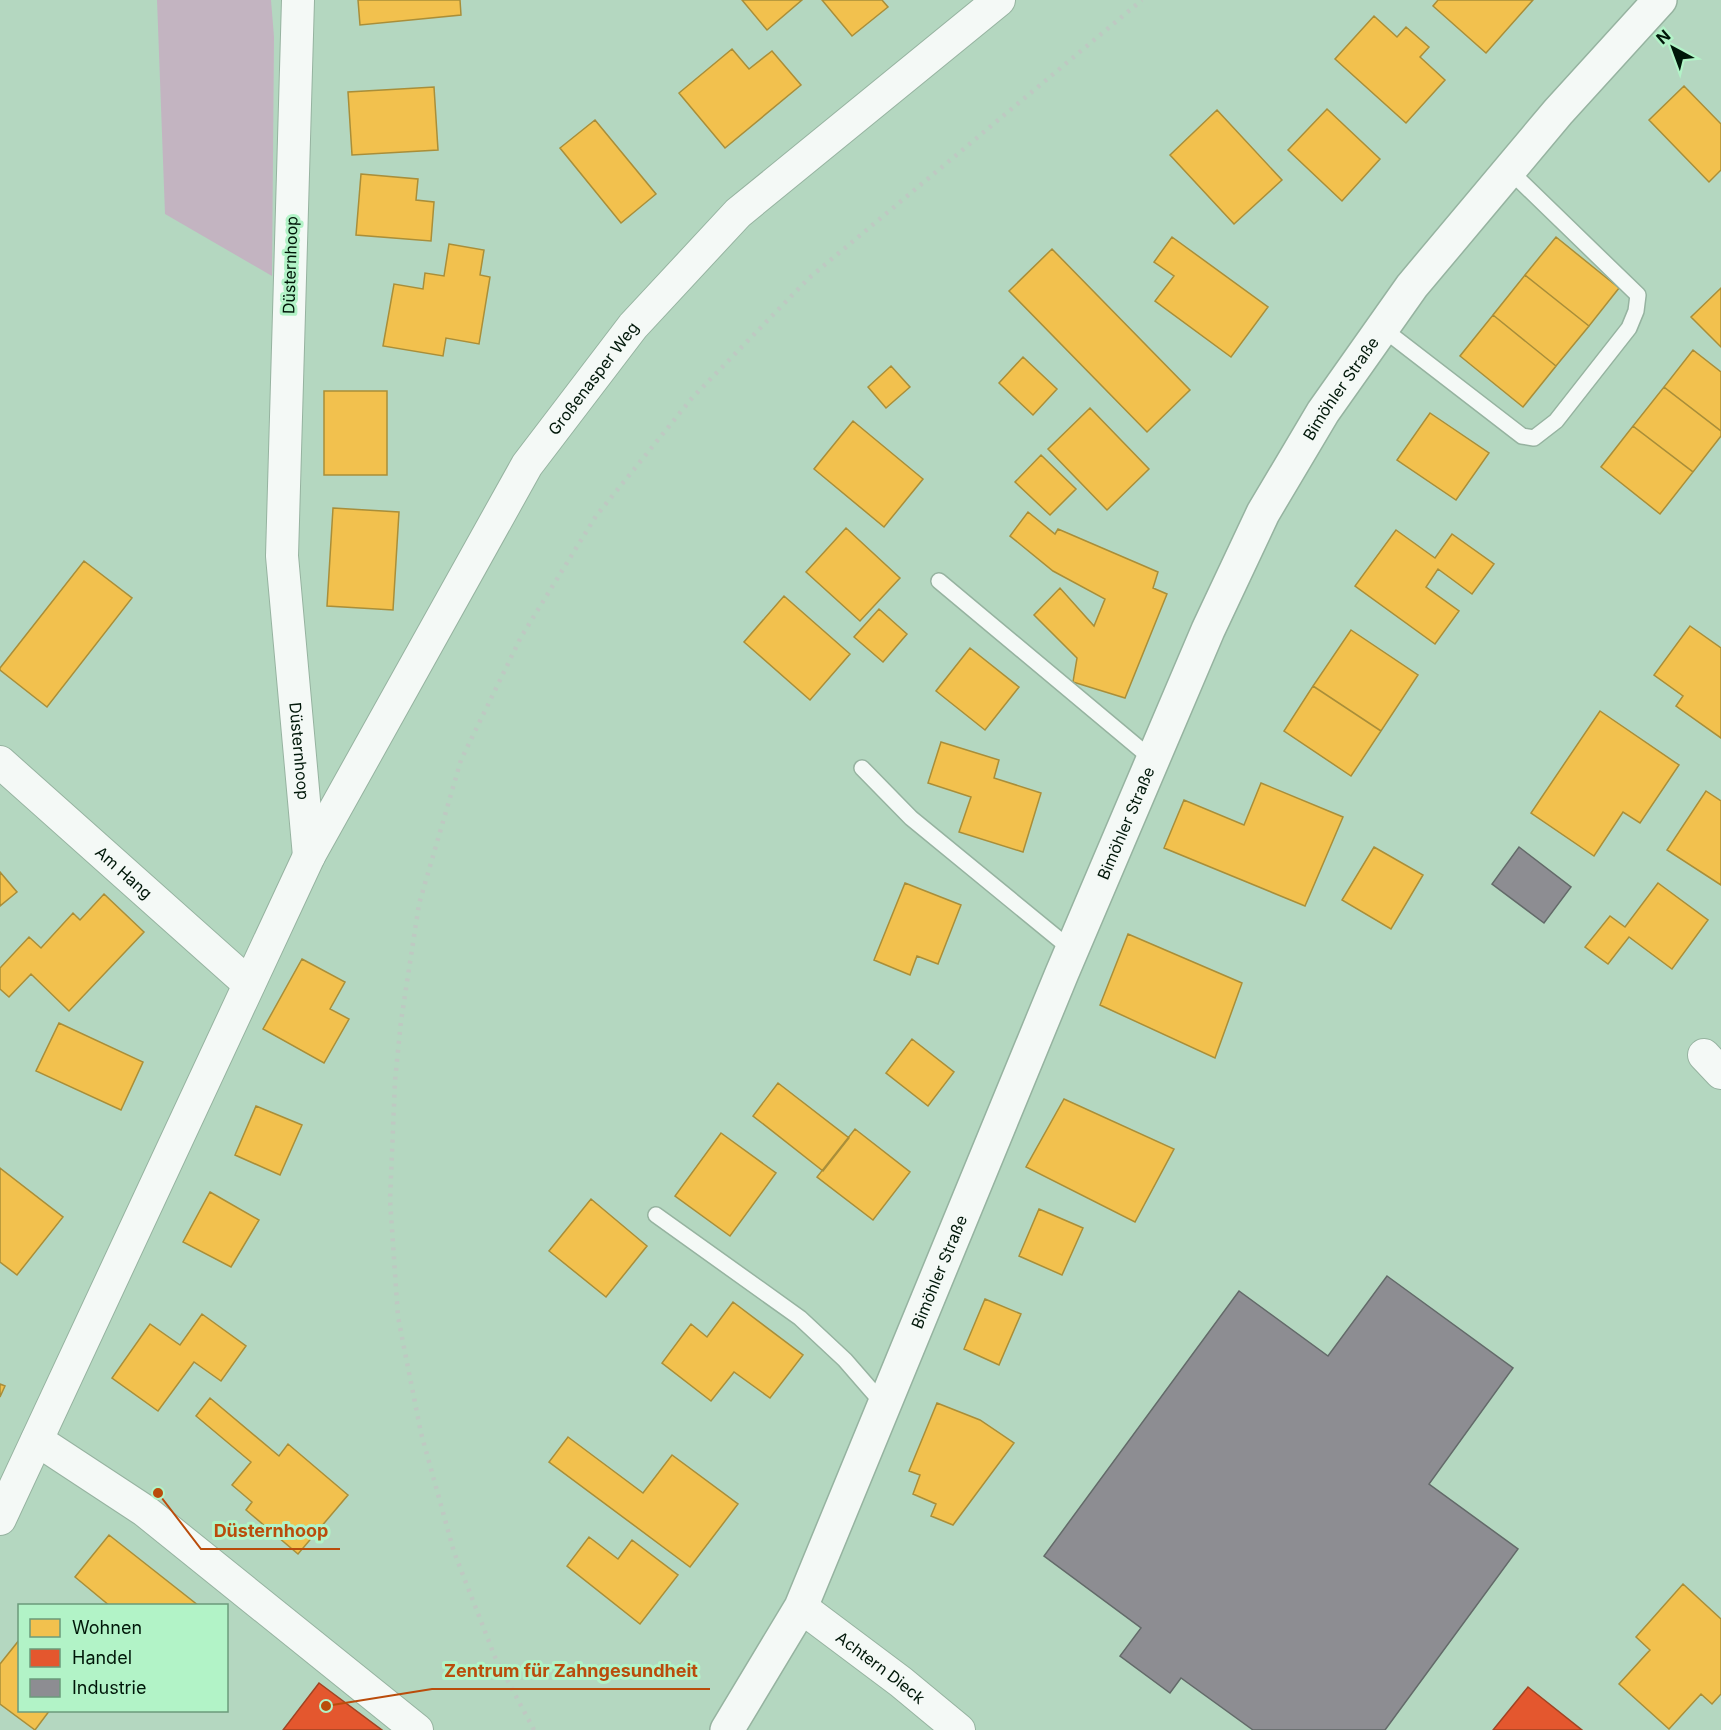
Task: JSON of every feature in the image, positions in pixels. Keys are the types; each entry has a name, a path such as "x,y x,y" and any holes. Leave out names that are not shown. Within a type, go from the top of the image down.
{"street":[{"name":"Düsternhoop","path":"298,0 282,556 309,856"},
{"name":"Großenasper Weg","path":"309,856 527,465 633,326 738,213 999,0"},
{"name":"Bimöhler Straße","path":"727,1730 801,1607 1152,759 1208,630 1263,513 1323,412 1412,286 1558,112 1660,0"},
{"name":"Am Hang","path":"0,762 249,984"},
{"path":"0,1519 309,856"},
{"path":"37,1440 145,1511 417,1730"},
{"name":"Achtern Dieck","path":"801,1607 901,1682 959,1730"}],"lane":[{"path":"1382,328 1522,436 1534,438 1556,421 1629,328 1636,311 1638,295 1509,170"},
{"path":"939,581 1152,759"},
{"path":"862,768 911,818 1072,950"},
{"path":"656,1215 800,1318 845,1360 885,1406"}],"shaded area":[{"path":"157,0 271,0 274,37 272,276 165,214"}],"building: Wohnen":[{"path":"358,0 460,0 461,15 360,25"},
{"path":"742,0 802,0 767,30"},
{"path":"822,0 882,0 888,7 852,36"},
{"path":"1438,0 1533,0 1486,53 1433,6"},
{"path":"1374,16 1397,37 1406,27 1429,47 1420,57 1445,80 1406,123 1335,59"},
{"path":"732,49 749,69 772,51 801,85 725,148 679,93"},
{"path":"1684,86 1721,124 1721,170 1709,182 1649,120"},
{"path":"434,87 438,150 352,155 348,92"},
{"path":"1327,109 1380,159 1342,201 1288,150"},
{"path":"1217,110 1282,180 1234,224 1170,155"},
{"path":"595,120 656,194 621,223 560,148"},
{"path":"361,174 418,179 416,200 434,202 431,241 356,235"},
{"path":"1172,237 1268,307 1231,357 1155,301 1174,276 1154,262"},
{"path":"1556,237 1619,288 1589,326 1525,275"},
{"path":"449,244 484,250 480,275 490,277 479,344 446,338 443,356 383,346 394,284 423,289 425,273 444,276"},
{"path":"1052,249 1190,390 1147,432 1009,291"},
{"path":"1525,275 1589,326 1556,366 1493,315"},
{"path":"1721,288 1721,347 1691,317"},
{"path":"1493,315 1556,366 1523,407 1460,356"},
{"path":"1693,350 1721,372 1721,431 1664,387"},
{"path":"1023,357 1057,389 1033,415 999,383"},
{"path":"891,366 910,387 886,408 868,387"},
{"path":"1664,387 1721,431 1721,436 1693,472 1633,426"},
{"path":"324,391 387,391 387,475 324,475"},
{"path":"1090,408 1149,469 1107,510 1048,449"},
{"path":"1430,413 1489,453 1456,500 1397,460"},
{"path":"853,421 923,479 884,527 814,469"},
{"path":"1633,426 1693,472 1660,514 1601,467"},
{"path":"1041,455 1076,489 1050,515 1015,482"},
{"path":"333,508 399,512 393,610 327,606"},
{"path":"1028,512 1055,534 1058,529 1158,572 1153,588 1167,594 1125,698 1073,682 1077,658 1034,615 1060,588 1094,626 1105,599 1053,571 1010,536"},
{"path":"846,528 900,578 860,621 806,572"},
{"path":"1396,530 1435,558 1452,534 1494,564 1472,594 1438,569 1426,587 1459,611 1435,644 1355,586"},
{"path":"84,561 132,598 47,707 0,668"},
{"path":"784,596 850,654 810,700 744,642"},
{"path":"879,609 907,634 883,662 854,637"},
{"path":"1690,626 1721,648 1721,738 1676,706 1683,696 1654,675"},
{"path":"1351,630 1418,675 1381,731 1313,686"},
{"path":"970,648 1019,687 985,730 936,691"},
{"path":"1313,686 1381,731 1351,776 1284,731"},
{"path":"1600,711 1679,765 1640,823 1623,812 1594,856 1531,813"},
{"path":"941,742 999,760 994,778 1041,793 1023,852 959,832 971,797 928,783"},
{"path":"1261,783 1343,817 1305,906 1164,848 1184,800 1244,825"},
{"path":"1706,791 1721,801 1721,885 1667,850"},
{"path":"1374,847 1423,875 1391,929 1342,900"},
{"path":"0,872 17,892 0,906"},
{"path":"905,883 961,905 938,964 917,956 910,975 874,960"},
{"path":"1658,883 1708,920 1672,969 1629,937 1608,964 1585,947 1610,916 1625,927"},
{"path":"104,894 144,932 69,1011 31,974 9,997 0,989 0,968 29,937 41,948 73,913 80,920"},
{"path":"1128,934 1242,983 1215,1058 1100,1005"},
{"path":"302,959 345,982 330,1009 349,1019 324,1063 263,1029"},
{"path":"59,1023 143,1062 121,1110 36,1071"},
{"path":"912,1039 954,1072 928,1106 886,1073"},
{"path":"778,1083 849,1138 823,1171 753,1116"},
{"path":"1064,1099 1174,1149 1135,1222 1026,1167"},
{"path":"256,1106 302,1125 280,1175 235,1155"},
{"path":"855,1129 910,1172 873,1220 817,1177"},
{"path":"721,1133 776,1173 730,1236 675,1196"},
{"path":"0,1168 63,1217 17,1275 0,1262"},
{"path":"210,1192 259,1220 231,1267 183,1242"},
{"path":"591,1199 647,1246 606,1297 549,1251"},
{"path":"1039,1209 1083,1228 1062,1275 1019,1256"},
{"path":"985,1299 1021,1314 999,1365 964,1349"},
{"path":"733,1302 803,1355 770,1398 734,1372 711,1401 662,1363 691,1324 707,1337"},
{"path":"202,1314 246,1346 221,1381 194,1362 158,1411 112,1378 150,1324 180,1345"},
{"path":"0,1384 5,1386 0,1397"},
{"path":"210,1398 279,1456 288,1444 348,1495 298,1554 246,1510 252,1502 232,1485 251,1462 196,1416"},
{"path":"937,1403 980,1420 1014,1443 953,1525 931,1516 936,1504 913,1494 920,1475 909,1471"},
{"path":"568,1437 643,1493 672,1455 738,1504 690,1567 549,1462"},
{"path":"109,1535 196,1604 108,1604 75,1577"},
{"path":"589,1537 618,1559 632,1540 678,1575 640,1624 567,1566"},
{"path":"1683,1584 1721,1619 1721,1694 1712,1704 1701,1694 1669,1729 1619,1684 1650,1650 1636,1637"},
{"path":"18,1642 18,1712 48,1712 35,1730 0,1704 0,1664"}],"building: Handel":[{"path":"319,1683 382,1730 283,1730"},
{"path":"1528,1687 1582,1730 1493,1730"}],"building: Industrie":[{"path":"1519,847 1571,887 1544,923 1492,884"},
{"path":"1387,1276 1513,1368 1429,1484 1518,1549 1385,1730 1253,1730 1181,1678 1170,1693 1120,1656 1141,1628 1044,1556 1239,1291 1328,1356"}],"railway":[{"path":"534,1730 495,1657 454,1552 421,1433 398,1317 390,1200 395,1081 401,1021 419,904 461,760 521,637 596,516 692,398 809,278 1142,0"}],"place":[{"name":"Düsternhoop","path":"158,1493"},
{"name":"Zentrum für Zahngesundheit","path":"326,1706"}]}
